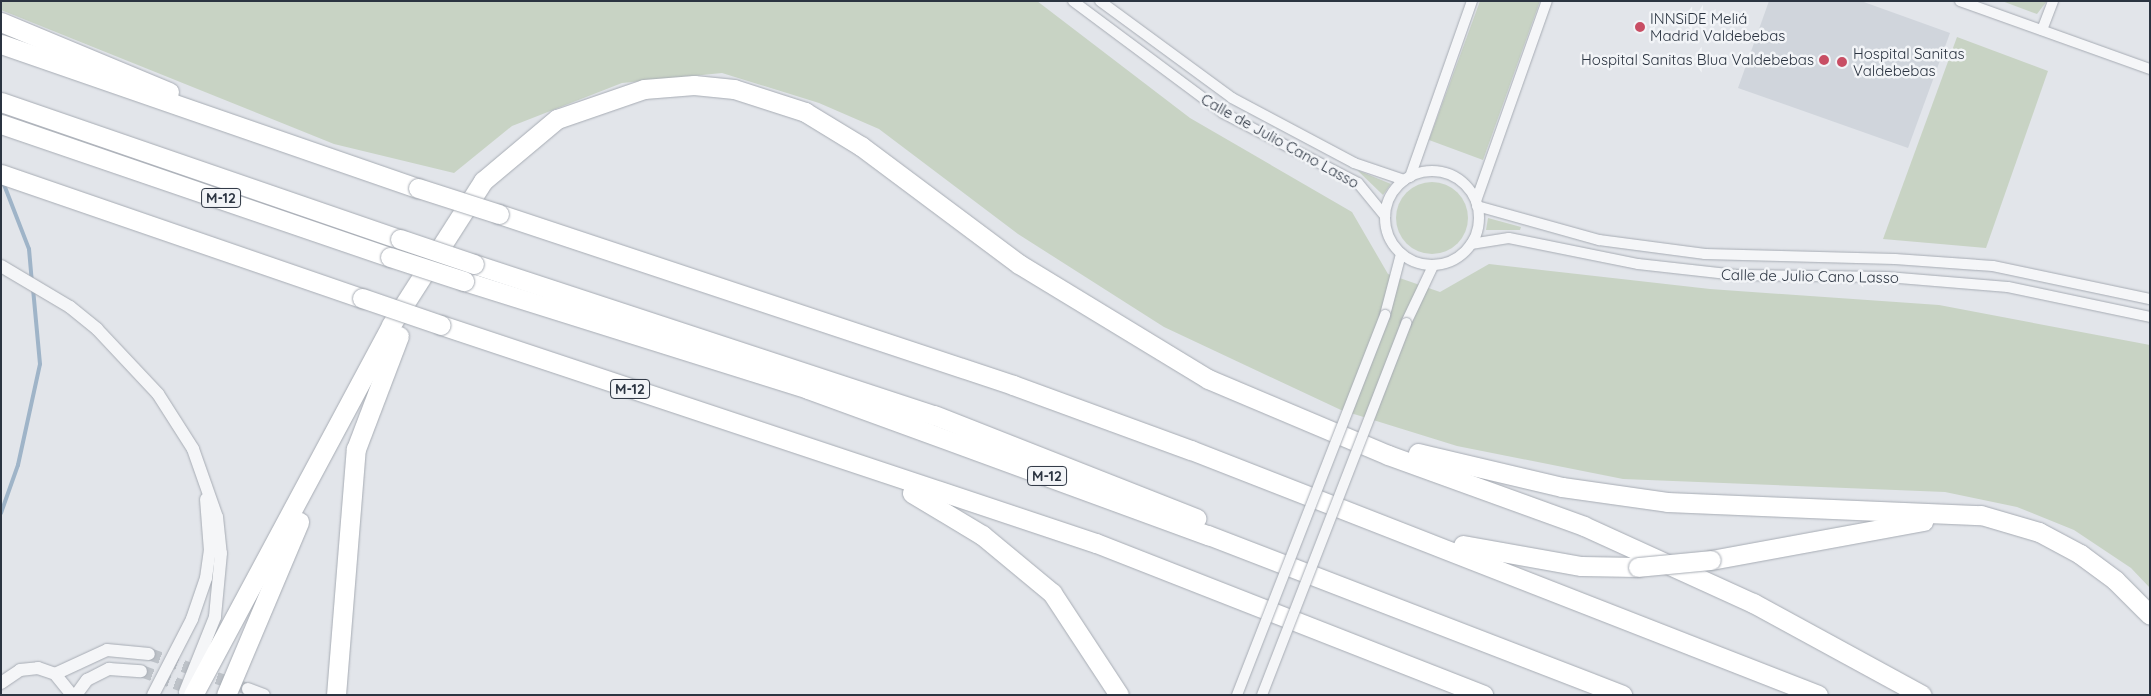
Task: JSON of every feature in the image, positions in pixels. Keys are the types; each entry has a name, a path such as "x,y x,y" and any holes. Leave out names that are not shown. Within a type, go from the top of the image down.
{"highway":[{"path":"1,22 236,124"},
{"path":"1,44 418,188 1013,385 1401,528 1592,609 1818,695"},
{"path":"193,695 415,288 483,181 521,145 557,119 604,100 644,89 694,85 734,89 805,112 861,146 1019,264 1159,350 1258,402 1584,526 1687,572 1922,695"},
{"path":"1,102 474,264 987,434 1386,592 1410,614"},
{"name":"M-12","path":"1,124 390,257 808,389 1622,695"},
{"name":"M-12","path":"1,174 818,454 1096,543 1483,695"},
{"path":"336,695 336,675 356,449 415,288"},
{"path":"1159,350 1392,446 1512,477 1698,504 1981,515 2033,529 2066,547 2105,571 2150,615"},
{"path":"226,695 334,437"},
{"path":"818,454 920,496 982,535 1052,593 1119,695"},
{"path":"1401,528 1520,558 1638,567 1711,560 1883,525 1927,521 1979,523 2066,547"}],"street":[{"name":"Calle de Julio Cano Lasso","path":"1073,1 1223,113 1358,183 1385,216"},
{"name":"Calle de Julio Cano Lasso","path":"1100,1 1232,98 1354,163 1407,179"},
{"path":"1407,179 1472,1"},
{"path":"1476,203 1547,1"},
{"path":"1960,1 1982,5 2042,30 2150,69"},
{"path":"2042,30 2053,1"},
{"path":"1440,172 1461,182 1476,203 1479,219 1471,244 1460,256 1433,266 1401,254 1386,231 1385,216 1394,190 1407,179 1440,172"},
{"name":"Calle de Julio Cano Lasso","path":"1476,203 1599,240 1705,254 1895,259 1993,266 2150,298"},
{"name":"Calle de Julio Cano Lasso","path":"1471,244 1509,238 1638,264 1720,274 1887,277 2008,286 2150,317"},
{"path":"1237,695 1385,315 1401,254"},
{"path":"1,266 70,306 121,353 177,420 203,474 217,517 220,581 215,617 184,695"},
{"path":"1262,695 1406,323 1433,266"},
{"path":"153,695 192,619 206,578 210,551 203,474"},
{"path":"55,674 107,650 149,654"},
{"path":"2,680 20,670 38,668 55,674 72,695"},
{"path":"76,695 87,680 109,669 141,671"},
{"path":"248,689 264,695"}],"shaded area":[{"name":"Hospital Sanitas Blua Valdebebas","path":"1769,1 1861,1 1950,33 1908,148 1738,88"}],"green space":[{"path":"1,1 1037,1 1190,118 1352,212 1388,274 1440,292 1489,264 1710,289 1939,305 2150,345 2150,588 2131,568 2074,530 2017,507 1945,492 1623,479 1457,446 1341,410 1164,327 1018,234 879,129 819,103 722,73 622,83 512,126 454,173 334,144 1,10"},
{"path":"1480,1 1540,1 1483,160 1429,140"},
{"path":"2002,1 2047,1 2037,14"},
{"path":"1957,37 2048,71 1986,248 1883,239"},
{"path":"1357,170 1391,184 1383,195"},
{"path":"1432,182 1452,188 1462,198 1468,218 1462,238 1452,248 1432,254 1412,248 1402,238 1396,218 1402,198 1412,188"},
{"path":"1488,218 1521,227 1520,230 1486,230"}],"waterway":[{"path":"3,182 29,249 32,282"},
{"path":"1,513 18,465 40,364 33,289"}],"tunnel":[{"path":"149,654 248,689"},
{"path":"141,671 208,695"}],"place":[{"name":"INNSiDE Meliá Madrid Valdebebas","path":"1640,27"},
{"name":"Hospital Sanitas Blua Valdebebas","path":"1824,60"},
{"name":"Hospital Sanitas Valdebebas","path":"1842,62"}]}
